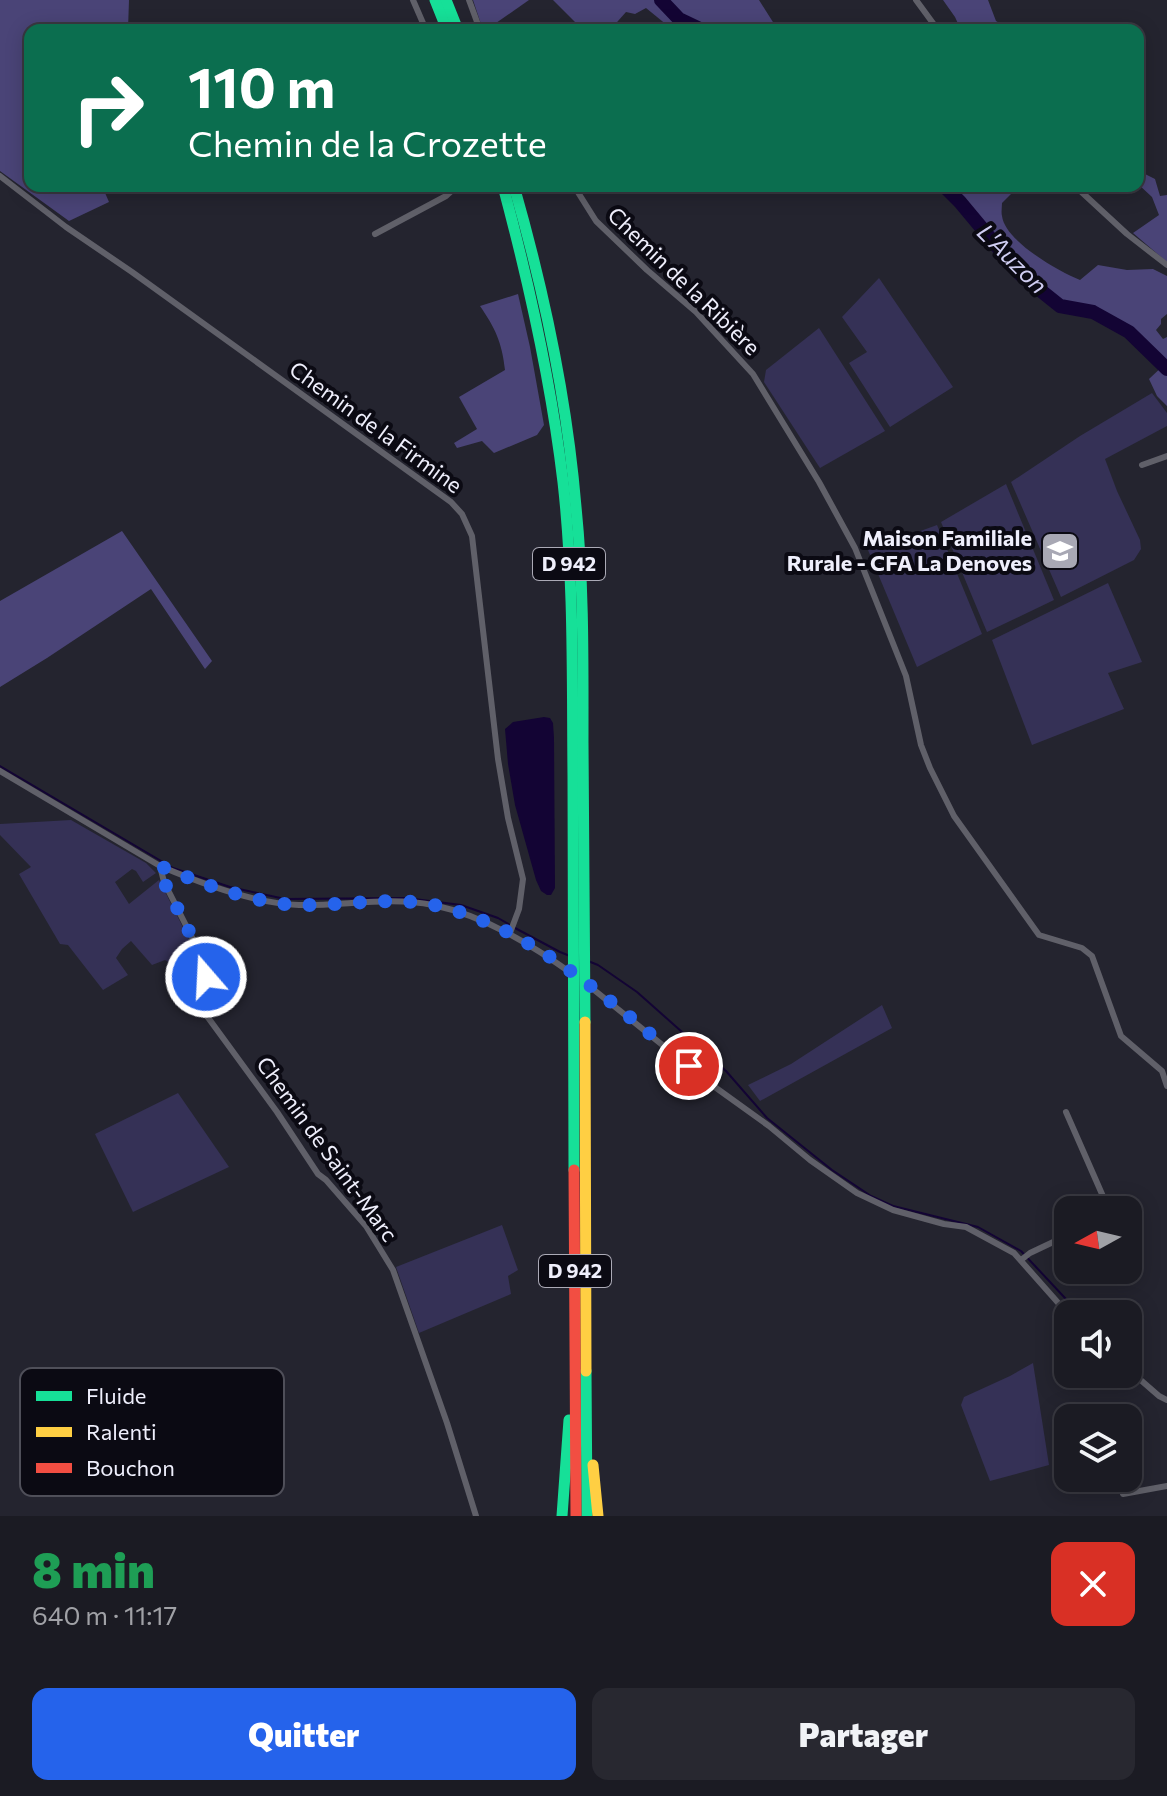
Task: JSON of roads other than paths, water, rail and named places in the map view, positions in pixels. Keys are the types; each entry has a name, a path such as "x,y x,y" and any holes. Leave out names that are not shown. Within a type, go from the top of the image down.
{"highway":[{"path":"435,0 445,24"},
{"path":"446,0 456,24"},
{"name":"D 942","path":"505,192 534,306 549,381 569,553 573,913 579,1027 581,1354 587,1516"},
{"name":"D 942","path":"516,192 548,319 569,445 580,552 585,930 579,1027"},
{"name":"D 942","path":"562,1516 581,1354"},
{"name":"D 942","path":"576,1516 581,1354"},
{"name":"D 942","path":"581,1354 598,1516"}],"street":[{"path":"413,0 423,24"},
{"path":"469,0 478,24"},
{"path":"916,0 934,24"},
{"name":"Chemin de la Firmine","path":"0,176 66,227 451,502 462,514 472,536 498,759 523,879 519,909 510,933"},
{"path":"375,234 450,192"},
{"name":"Chemin de la Ribière","path":"578,192 596,221 696,312 753,374 855,548 906,676 921,745 954,816 1039,935 1082,948 1092,956 1121,1036 1162,1071 1167,1086"},
{"path":"1082,192 1167,265"},
{"path":"1142,465 1167,456"},
{"path":"0,771 160,866 187,877 270,903 300,905 395,901 433,905 510,933 598,992 712,1085 857,1193 893,1210 966,1227 1014,1253 1056,1300"},
{"name":"Chemin de Saint-Marc","path":"160,866 164,882 206,965 206,977 193,997 318,1174 366,1226 393,1270 476,1516"},
{"path":"1066,1112 1103,1196"},
{"path":"1021,1260 1054,1242"},
{"path":"1142,1381 1167,1400"},
{"path":"1123,1494 1167,1486"}],"waterway":[{"name":"L'Auzon","path":"661,0 679,19 690,24"},
{"name":"L'Auzon","path":"950,192 1020,274 1060,306 1093,312 1129,332 1167,369"},
{"path":"0,766 173,868 230,887 285,899 406,898 461,905 510,925"},
{"path":"515,928 570,956"},
{"path":"588,961 637,992 726,1071 767,1118 832,1170 871,1196 893,1206 978,1227 1021,1251 1067,1300"}],"place":[{"name":"Maison Familiale Rurale - CFA La Denoves","path":"1060,551"}]}
